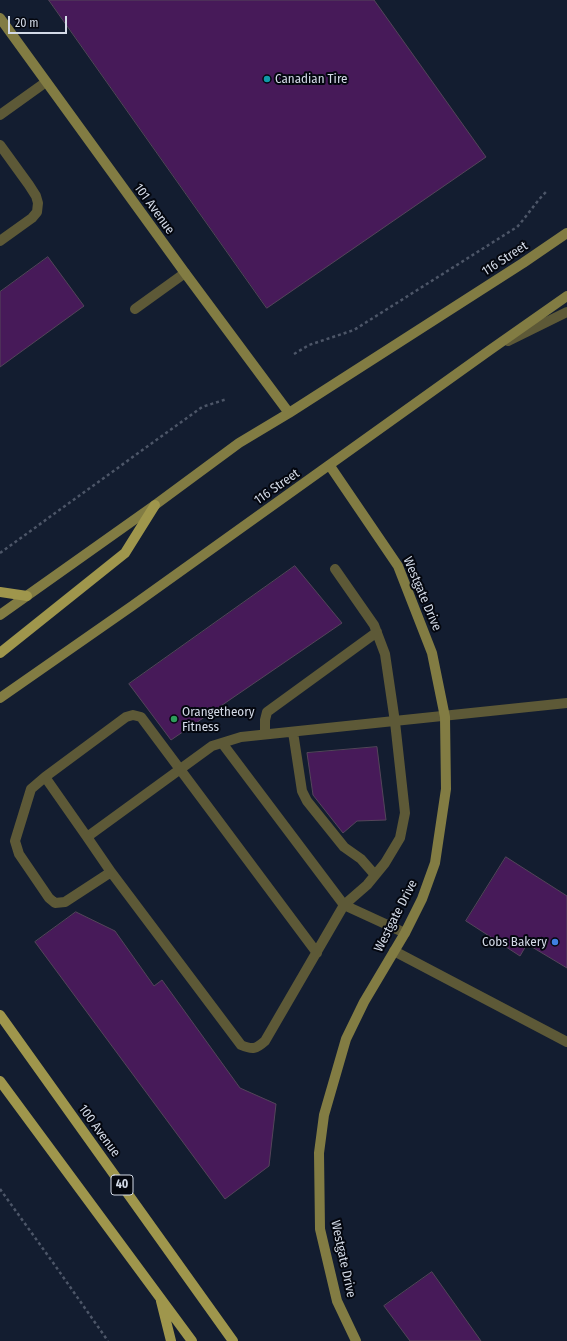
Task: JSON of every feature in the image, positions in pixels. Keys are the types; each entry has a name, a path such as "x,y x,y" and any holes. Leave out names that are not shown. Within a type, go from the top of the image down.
{"main road":[{"path":"0,653 124,553 155,505"},
{"path":"0,592 26,596"},
{"path":"0,1008 10,1029"},
{"name":"100 Avenue","path":"0,1015 233,1341"},
{"path":"0,1081 192,1341"},
{"path":"159,1296 171,1341"}],"street":[{"name":"101 Avenue","path":"0,18 185,273 289,413"},
{"name":"116 Street","path":"0,615 155,505 239,443 289,413 523,263 567,233"},
{"name":"116 Street","path":"0,698 330,466 567,296"},
{"name":"Westgate Drive","path":"330,466 398,566 432,653 445,717 446,789 435,863 422,899 405,933 364,1002 346,1039 324,1115 319,1154 320,1229 337,1301 356,1341"}],"lane":[{"path":"0,115 46,82"},
{"path":"0,145 29,185 36,196 38,203 37,212 32,218 0,241"},
{"path":"135,309 185,273"},
{"path":"490,350 567,312"},
{"path":"45,777 111,872 241,1046 250,1049 257,1047 266,1041 344,905 367,885 385,863 400,838 405,813 395,722 385,654 374,625 335,569"},
{"path":"265,734 265,720 267,712 377,632"},
{"path":"87,837 212,746 241,737 445,717 567,703"},
{"path":"111,872 65,902 55,903 49,898 19,854 15,841 31,789 126,717 134,715 141,717 181,769 317,953"},
{"path":"293,732 302,790 307,801 344,847 362,859 375,876"},
{"path":"222,743 344,905 405,933"},
{"path":"394,951 567,1042"}],"path":[{"path":"294,354 309,345 354,330 517,227 530,209 546,192"},
{"path":"0,553 202,407 226,399"},
{"path":"0,1189 108,1341"}],"building":[{"name":"Canadian Tire","path":"49,0 374,0 486,157 267,308"},
{"path":"48,257 84,306 0,367 0,292"},
{"path":"295,566 342,623 171,740 129,684"},
{"path":"377,747 386,820 357,821 343,833 313,795 307,753"},
{"path":"506,857 567,896 567,968 527,944 520,956 466,921"},
{"path":"76,912 115,931 154,986 162,980 240,1088 276,1104 269,1166 225,1199 35,942"},
{"path":"432,1272 481,1341 410,1341 384,1306"}],"place":[{"name":"Canadian Tire","path":"267,79"},
{"name":"Orangetheory Fitness","path":"174,719"},
{"name":"Cobs Bakery","path":"555,942"}]}
